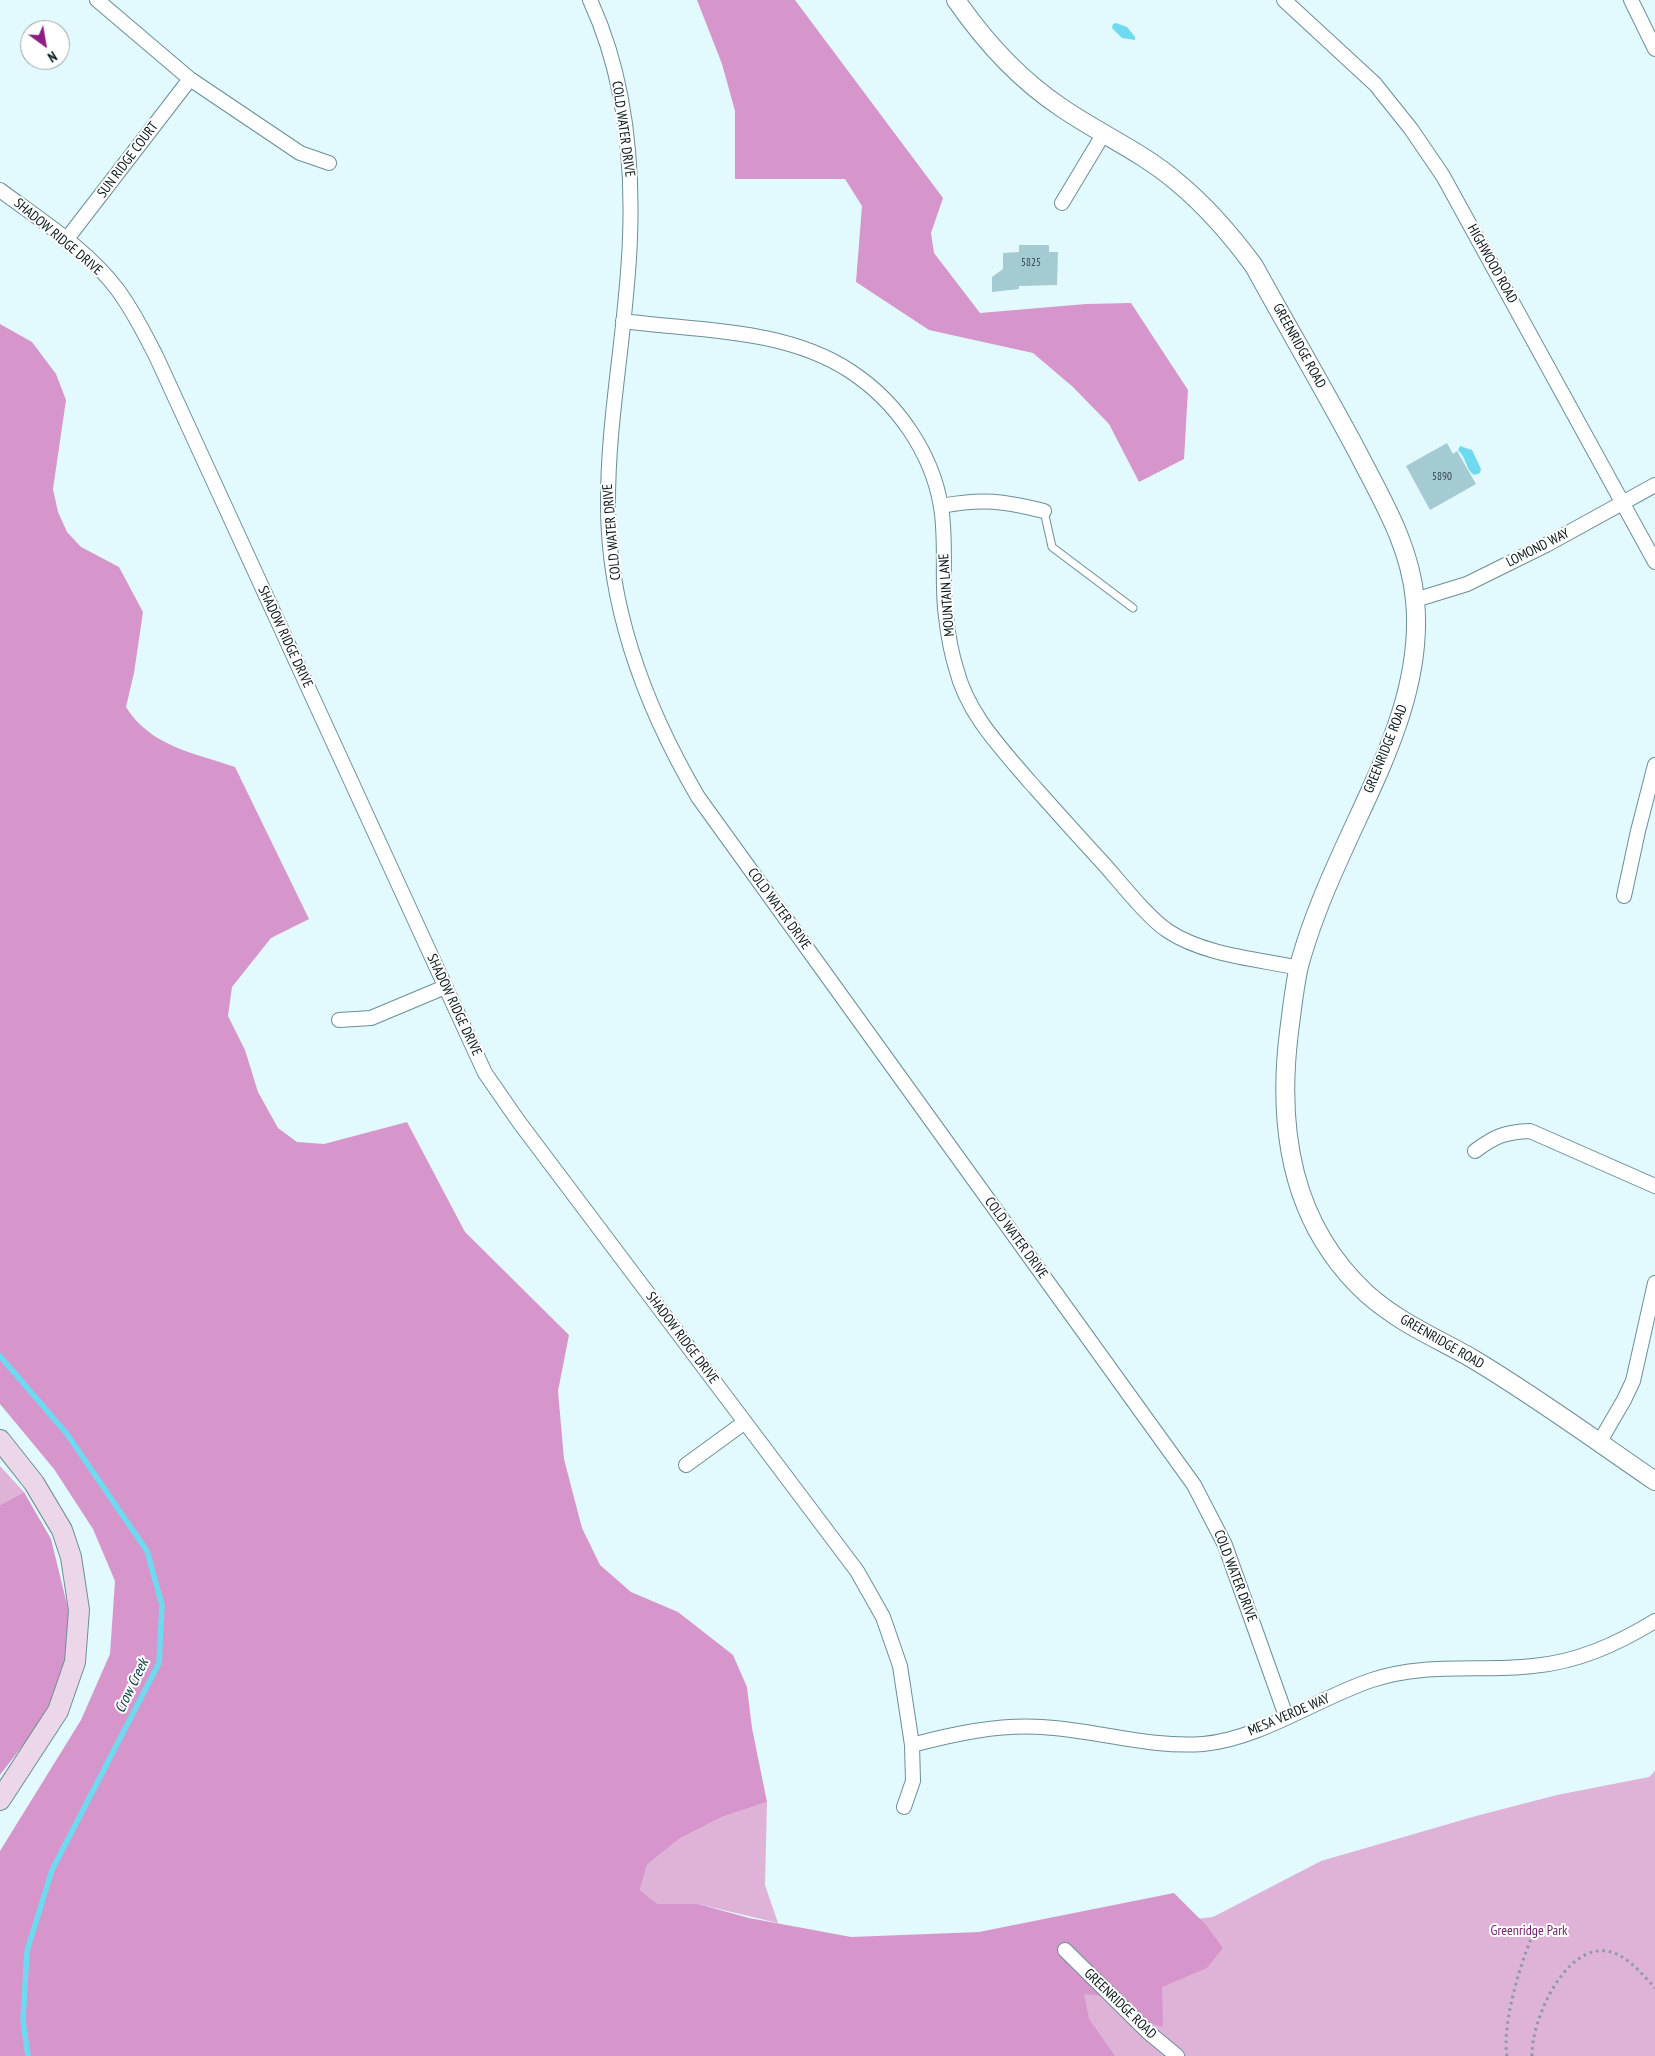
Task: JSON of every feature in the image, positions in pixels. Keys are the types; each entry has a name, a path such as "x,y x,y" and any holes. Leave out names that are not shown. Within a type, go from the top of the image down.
{"main road":[{"path":"0,1440 34,1483 62,1530 71,1557 79,1610 75,1662 58,1712 0,1800"}],"street":[{"path":"97,0 190,79 300,153 329,164"},
{"name":"COLD WATER DRIVE","path":"590,0 608,49 628,143 630,239 608,462 608,512 612,559 622,615 637,668 661,728 698,797 1194,1485 1225,1545 1286,1716"},
{"name":"GREENRIDGE ROAD","path":"956,0 970,19 1015,70 1063,109 1152,163 1177,181 1236,242 1254,266 1346,429 1397,527 1409,563 1415,600 1416,634 1406,699 1384,757 1333,872 1312,925 1299,968 1287,1051 1284,1096 1287,1144 1298,1187 1317,1229 1344,1268 1365,1292 1389,1312 1415,1329 1472,1358 1655,1482"},
{"name":"HIGHWOOD ROAD","path":"1284,0 1375,84 1411,129 1443,176 1655,562"},
{"path":"1631,0 1655,49"},
{"name":"SUN RIDGE COURT","path":"66,240 190,79"},
{"path":"1062,203 1104,133"},
{"name":"SHADOW RIDGE DRIVE","path":"0,190 66,240 94,264 116,288 138,321 156,356 485,1073 519,1122 858,1571 883,1617 900,1666 912,1745 913,1781 904,1807"},
{"name":"MOUNTAIN LANE","path":"622,321 730,332 807,348 853,373 883,397 906,424 924,455 941,506 945,615 956,671 969,703 989,735 1134,896 1168,930 1195,943 1242,958 1299,968"},
{"name":"LOMOND WAY","path":"1415,600 1467,584 1546,545 1655,485"},
{"path":"941,506 965,501 1004,501 1044,511"},
{"path":"1624,896 1655,765"},
{"path":"339,1020 371,1018 445,986"},
{"path":"1475,1151 1493,1137 1511,1132 1530,1131 1655,1186"},
{"path":"1599,1443 1624,1400 1633,1380 1655,1283"},
{"path":"686,1465 746,1422"},
{"name":"MESA VERDE WAY","path":"912,1745 989,1730 1041,1727 1170,1744 1203,1744 1234,1739 1372,1680 1395,1674 1456,1668 1532,1667 1562,1662 1611,1645 1655,1621"},
{"name":"GREENRIDGE ROAD","path":"1065,1950 1148,2032 1177,2056"}],"lane":[{"path":"1044,511 1052,548 1133,608"}],"path":[{"path":"1507,2056 1506,2034 1519,1973 1531,1939"},
{"path":"1532,2056 1535,2033 1553,1987 1568,1968 1581,1956 1595,1950 1610,1951 1625,1959 1655,1988"}],"green space":[{"path":"0,1466 24,1492 0,1505"},
{"name":"Greenridge Park","path":"1655,1771 1655,2056 1079,2056 1064,1923 1153,1924 1213,1917 1321,1861 1476,1816 1557,1795 1649,1777"},
{"path":"767,1802 765,1885 778,1923 698,1904 658,1904 640,1890 647,1865 679,1839 722,1817"}],"shaded area":[{"path":"697,0 795,0 943,198 931,233 934,253 980,313 1086,304 1131,303 1188,390 1184,459 1139,482 1109,424 1073,387 1033,353 929,330 856,282 862,206 845,179 735,179 735,111 722,64"},
{"path":"0,324 32,342 56,374 66,400 53,489 58,512 67,532 81,547 119,567 143,612 134,673 126,707 147,731 160,739 189,752 235,767 309,919 271,938 232,987 228,1016 245,1050 258,1092 278,1128 297,1142 324,1144 407,1122 465,1232 569,1335 558,1391 564,1459 582,1528 600,1565 631,1592 678,1612 733,1655 747,1687 752,1728 767,1802 722,1817 679,1839 647,1865 640,1890 658,1904 698,1904 749,1918 851,1937 979,1932 1174,1893 1206,1925 1223,1948 1207,1968 1162,1987 1163,2027 1139,2020 1115,1997 1084,1994 1089,2019 1115,2056 0,2056 0,1851 81,1720 110,1654 115,1581 93,1529 54,1469 0,1404"},
{"path":"24,1492 51,1539 72,1625 66,1670 53,1706 0,1775 0,1505"}],"water":[{"path":"1116,23 1127,27 1135,37 1135,40 1122,38 1112,28 1113,24"},
{"path":"1460,446 1472,450 1481,469 1480,473 1474,475 1471,473 1458,450"}],"building":[{"path":"1019,245 1049,245 1049,252 1058,252 1057,285 1019,286 1019,289 992,292 992,277 1003,269 1003,253 1019,252"},
{"path":"1447,443 1453,454 1457,451 1476,484 1430,510 1406,466"}],"waterway":[{"name":"Crow Creek","path":"0,1356 67,1434 147,1551 162,1605 159,1663 52,1870 27,1951 23,2021 28,2056"}]}
